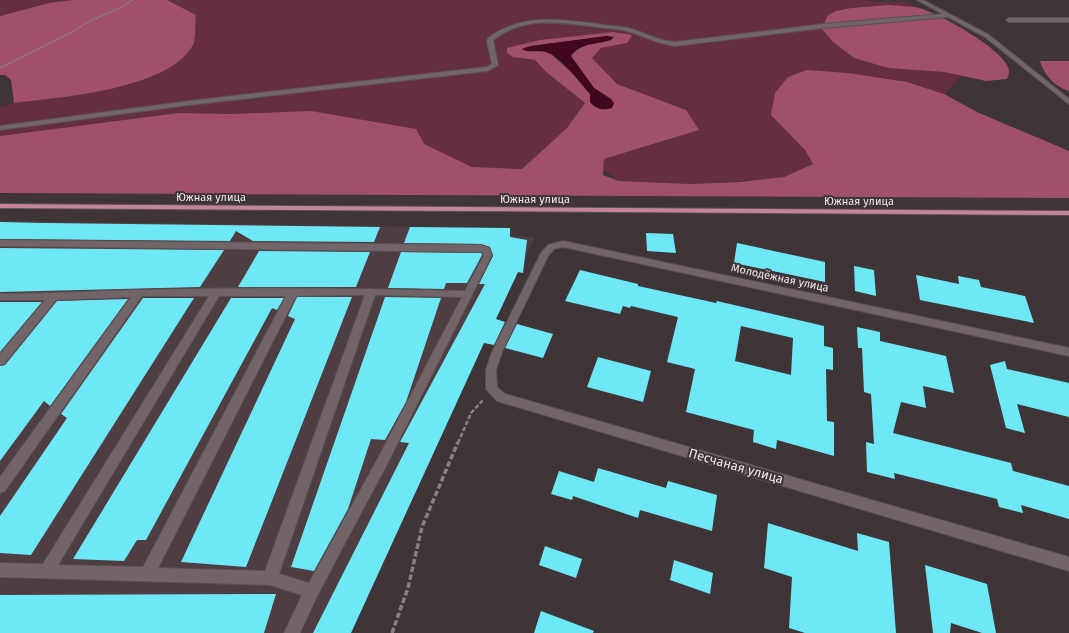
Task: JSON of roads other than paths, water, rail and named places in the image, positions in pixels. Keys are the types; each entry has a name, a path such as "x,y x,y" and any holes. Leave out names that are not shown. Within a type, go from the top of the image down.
{"main road":[{"name":"Южная улица","path":"0,206 1069,213"}],"street":[{"path":"919,0 987,36 1069,102"},
{"path":"0,128 189,103 488,69 495,65 490,39 498,32 508,27 538,22 570,22 627,29 656,42 676,44 823,26 949,15"},
{"path":"1009,20 1069,20"},
{"path":"0,243 481,248 486,250 488,255 381,464 312,591 292,633"},
{"name":"Молодёжная улица","path":"492,389 491,370 497,352 519,306 544,255 551,247 563,244 1069,352"},
{"path":"0,297 53,297 139,292 371,292 468,294"},
{"path":"0,487 139,292"},
{"path":"148,573 293,292"},
{"path":"270,578 371,292"},
{"path":"48,570 216,293"},
{"path":"0,361 53,297"},
{"name":"Песчаная улица","path":"492,389 501,398 1069,564"},
{"path":"0,570 48,570 270,578 312,591"}]}
